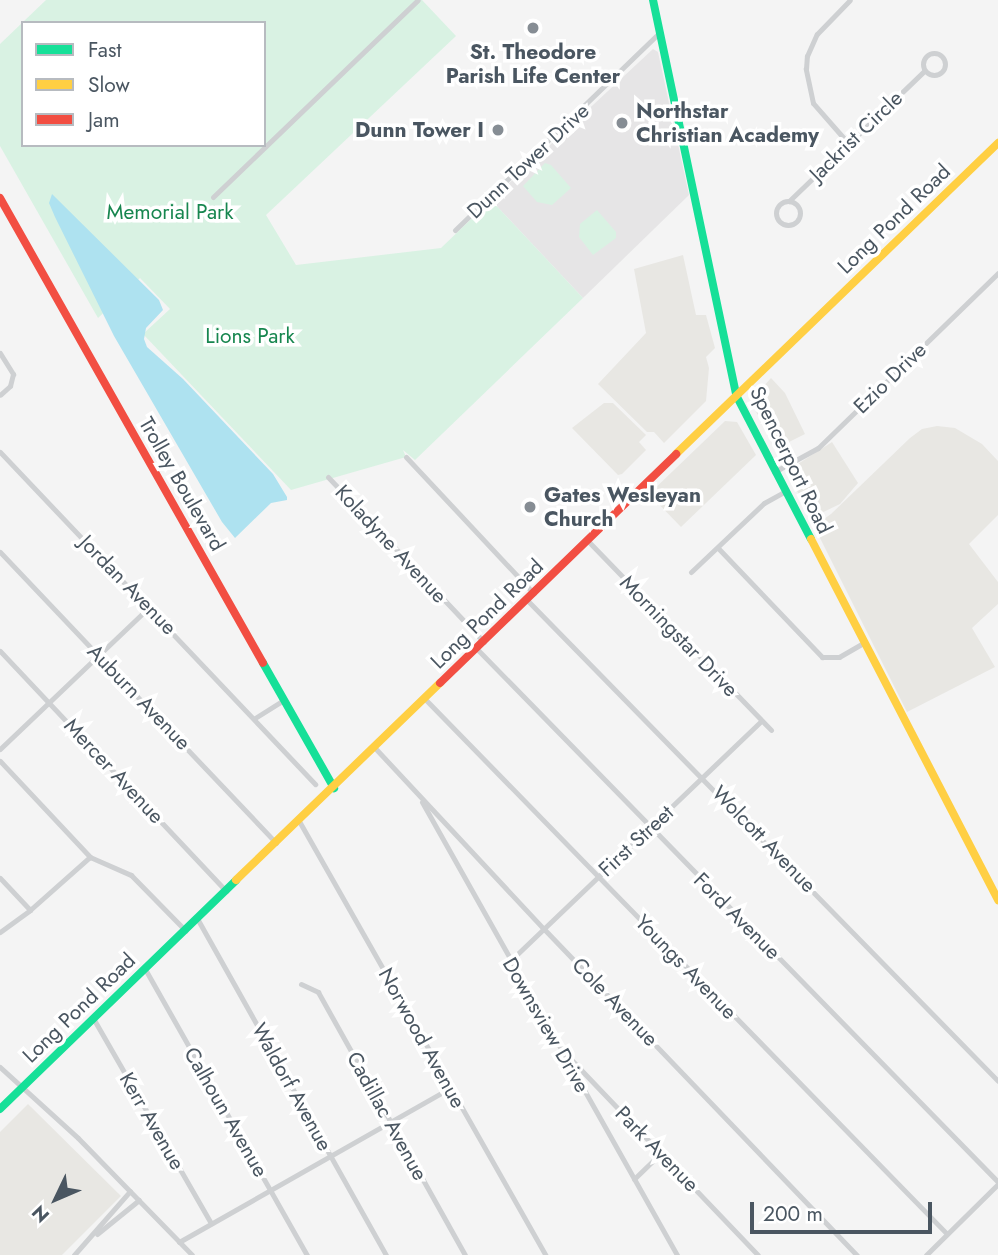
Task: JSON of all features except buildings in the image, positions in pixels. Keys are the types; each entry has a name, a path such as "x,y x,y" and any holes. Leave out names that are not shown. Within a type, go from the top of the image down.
{"main road":[{"name":"Spencerport Road","path":"653,0 737,397 998,900"},
{"name":"Long Pond Road","path":"0,1110 998,143"},
{"name":"Trolley Boulevard","path":"0,198 334,788"}],"street":[{"path":"266,147 418,0"},
{"path":"848,143 813,103 806,69 807,56 817,34 850,0"},
{"name":"Dunn Tower Drive","path":"455,230 660,32"},
{"name":"Jackrist Circle","path":"933,53 943,58 945,65 940,74 933,76 924,71 922,63 926,56 933,53"},
{"name":"Jackrist Circle","path":"789,201 796,205 800,212 797,220 787,225 779,221 776,211 779,205 789,201 924,71"},
{"path":"214,197 266,147"},
{"name":"Ezio Drive","path":"774,472 818,448 998,273"},
{"path":"0,353 13,374 10,386 0,395"},
{"name":"Jordan Avenue","path":"0,452 316,784"},
{"name":"Wolcott Avenue","path":"406,457 531,597 998,1081"},
{"name":"Koladyne Avenue","path":"328,477 484,642"},
{"path":"691,572 764,503 784,492"},
{"name":"Morningstar Drive","path":"588,541 771,730"},
{"path":"718,548 822,657 839,657 863,643"},
{"name":"Auburn Avenue","path":"0,552 276,843"},
{"path":"0,749 149,607"},
{"name":"Ford Avenue","path":"477,649 998,1183"},
{"name":"Mercer Avenue","path":"0,651 227,892"},
{"name":"Youngs Avenue","path":"425,699 947,1234"},
{"path":"255,718 284,700"},
{"name":"First Street","path":"510,961 761,721"},
{"name":"Cole Avenue","path":"375,748 544,929 857,1255"},
{"path":"0,761 90,857 131,875 186,931"},
{"name":"Downsview Drive","path":"417,793 677,1255"},
{"name":"Norwood Avenue","path":"299,821 545,1255"},
{"path":"0,932 30,910 90,857"},
{"path":"0,878 30,910"},
{"name":"Waldorf Avenue","path":"198,919 386,1255"},
{"name":"Calhoun Avenue","path":"145,969 307,1255"},
{"name":"Cadillac Avenue","path":"301,984 318,992 466,1255"},
{"name":"Kerr Avenue","path":"93,1018 211,1223"},
{"name":"Park Avenue","path":"556,1043 758,1255"},
{"path":"0,1067 21,1089 78,1138 192,1255"},
{"path":"179,1242 450,1088"},
{"path":"634,1179 661,1153"},
{"path":"926,1255 998,1183"},
{"path":"74,1255 92,1238 130,1191"},
{"path":"92,1238 108,1228 139,1200"}],"shaded area":[{"name":"Northstar Christian Academy","path":"653,49 658,52 689,195 583,298 491,200"},
{"path":"683,255 696,315 706,315 715,348 706,357 709,368 706,401 664,443 654,432 647,432 598,384 646,333 634,269"},
{"path":"771,378 785,393 805,434 777,448 755,410 763,387"},
{"path":"604,403 613,403 646,435 639,442 646,450 618,475 572,428"},
{"path":"725,421 737,422 756,455 681,527 649,494"},
{"path":"937,426 955,428 982,444 998,461 998,515 969,544 998,582 998,604 972,628 995,667 907,712 814,526 831,514 910,438 922,429"},
{"path":"832,442 858,483 840,504 811,518 787,471"},
{"path":"28,1104 121,1196 62,1255 0,1255 0,1132"}],"green space":[{"path":"46,0 422,0 456,36 266,215 296,265 441,248 491,200 583,298 415,460 403,450 406,457 291,490 143,334 170,309 140,278 98,318 0,146 0,44 21,24 21,147 266,147 266,21 24,21"},
{"path":"545,163 551,165 571,188 552,205 537,202 523,186"},
{"path":"597,210 616,232 616,238 593,255 579,237 580,224"}],"water":[{"path":"52,194 159,300 163,310 146,328 144,339 147,347 183,379 273,474 287,497 287,500 271,503 235,538 222,522 114,336 55,217 49,203"}],"traffic: fast":[{"path":"653,0 737,397 811,539"},
{"path":"263,663 334,788"},
{"path":"0,1109 236,880"}],"traffic: slow":[{"path":"676,454 998,143"},
{"path":"811,539 998,900"},
{"path":"236,880 440,683"}],"traffic: jam":[{"path":"0,198 263,663"},
{"path":"440,683 676,454"}],"place":[{"name":"St. Theodore Parish Life Center","path":"533,28"},
{"name":"Northstar Christian Academy","path":"622,123"},
{"name":"Dunn Tower I","path":"498,130"},
{"name":"Gates Wesleyan Church","path":"530,507"}],"park label":[{"name":"Memorial Park","path":"170,212"},
{"name":"Lions Park","path":"250,336"}]}
